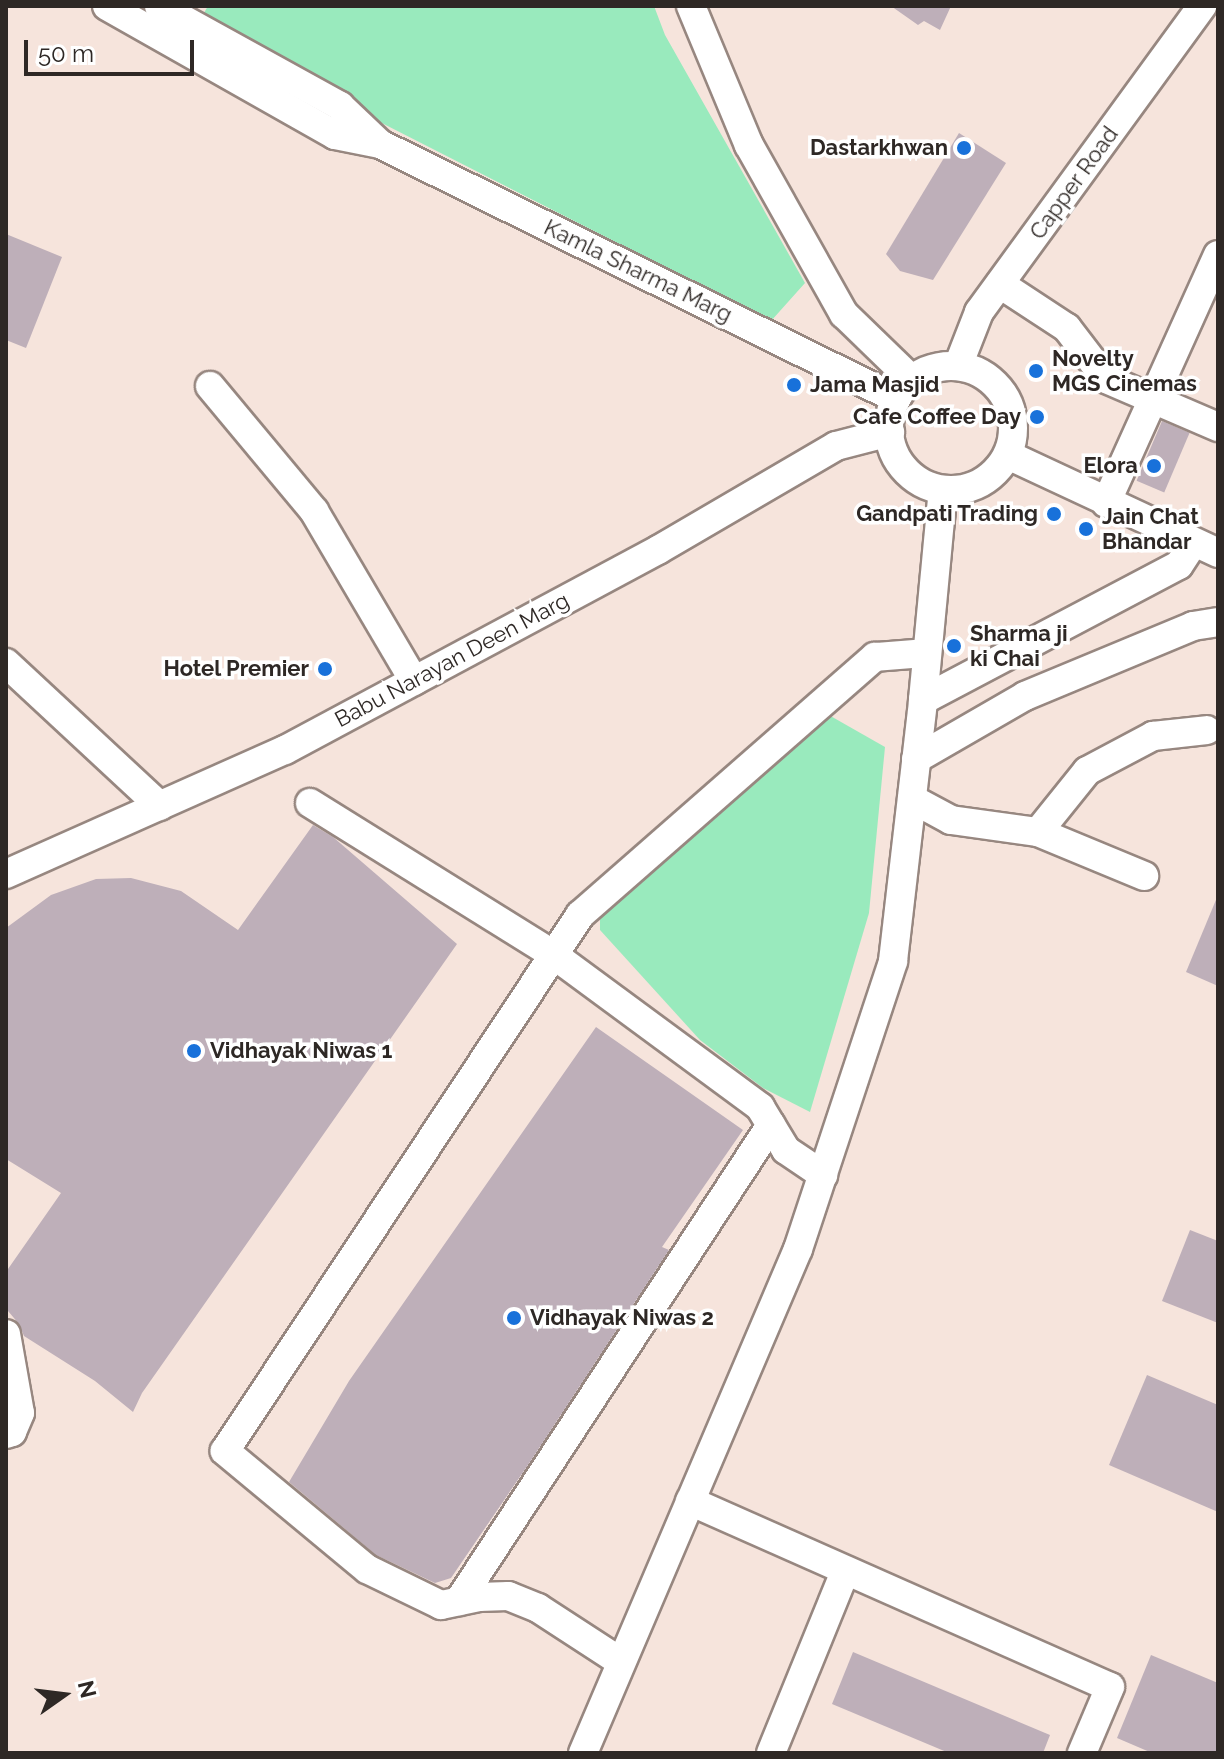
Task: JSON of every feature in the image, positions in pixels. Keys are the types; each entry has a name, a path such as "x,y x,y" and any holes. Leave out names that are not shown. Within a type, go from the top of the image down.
{"street":[{"name":"Kamla Sharma Marg","path":"107,6 185,35 340,106 380,144 904,389"},
{"name":"Kamla Sharma Marg","path":"159,6 185,35"},
{"path":"691,6 749,145 844,314 904,389"},
{"name":"Capper Road","path":"958,366 979,312 1202,6"},
{"path":"1106,503 1218,255"},
{"path":"1000,284 1067,328 1106,379 1218,427"},
{"path":"958,366 981,373 1001,390 1012,414 1013,437 1008,455 988,479 967,489 943,490 921,483 905,470 895,454 890,432 904,389 936,368 958,366"},
{"path":"210,386 314,511 414,681"},
{"name":"Babu Narayan Deen Marg","path":"6,874 285,750 658,550 836,446 890,432"},
{"path":"1008,455 1206,547"},
{"path":"583,1753 798,1249 893,961 943,490"},
{"path":"923,700 1179,565 1206,547"},
{"path":"916,759 1025,696 1193,626 1218,622"},
{"path":"621,1662 528,1604 508,1596 441,1605 367,1569 225,1451 580,915 875,657 926,653"},
{"path":"6,663 160,806"},
{"path":"1038,832 1087,771 1153,736 1207,730"},
{"path":"912,799 951,820 1038,832 1144,876"},
{"path":"310,803 554,955 760,1107 786,1150 823,1175"},
{"path":"459,1601 771,1125"},
{"path":"6,1334 20,1413 12,1432 6,1434"},
{"path":"690,1501 1110,1687 1082,1753"},
{"path":"771,1753 845,1572"}],"green space":[{"path":"208,6 654,6 665,35 805,283 771,321 195,28"},
{"path":"827,714 885,747 869,913 810,1112 763,1088 700,1040 600,930 600,913"}],"building":[{"path":"891,6 951,6 940,30 924,21 918,25"},
{"path":"959,133 1006,163 933,280 900,271 886,254"},
{"path":"6,234 62,257 26,348 6,340"},
{"path":"1162,421 1190,433 1164,493 1137,481"},
{"name":"Vidhayak Niwas 1","path":"313,825 333,837 457,944 142,1393 133,1412 95,1381 24,1336 8,1311 8,1269 61,1193 6,1159 6,928 51,895 96,879 131,878 181,891 238,930"},
{"path":"1218,895 1218,986 1186,972"},
{"name":"Vidhayak Niwas 2","path":"596,1027 743,1130 662,1247 669,1250 528,1465 451,1578 435,1583 376,1555 289,1482 349,1381"},
{"path":"1190,1230 1218,1241 1218,1323 1162,1301"},
{"path":"1147,1375 1218,1405 1218,1512 1109,1465"},
{"path":"853,1652 1050,1735 1043,1753 949,1753 832,1704"},
{"path":"1151,1655 1218,1683 1218,1753 1152,1753 1117,1738"}],"place":[{"name":"Dastarkhwan","path":"964,148"},
{"name":"Novelty MGS Cinemas","path":"1036,371"},
{"name":"Jama Masjid","path":"794,385"},
{"name":"Cafe Coffee Day","path":"1037,417"},
{"name":"Elora","path":"1154,466"},
{"name":"Gandpati Trading","path":"1054,514"},
{"name":"Jain Chat Bhandar","path":"1086,529"},
{"name":"Sharma ji ki Chai","path":"954,646"},
{"name":"Hotel Premier","path":"325,669"},
{"name":"Vidhayak Niwas 1","path":"194,1051"},
{"name":"Vidhayak Niwas 2","path":"514,1318"}]}
